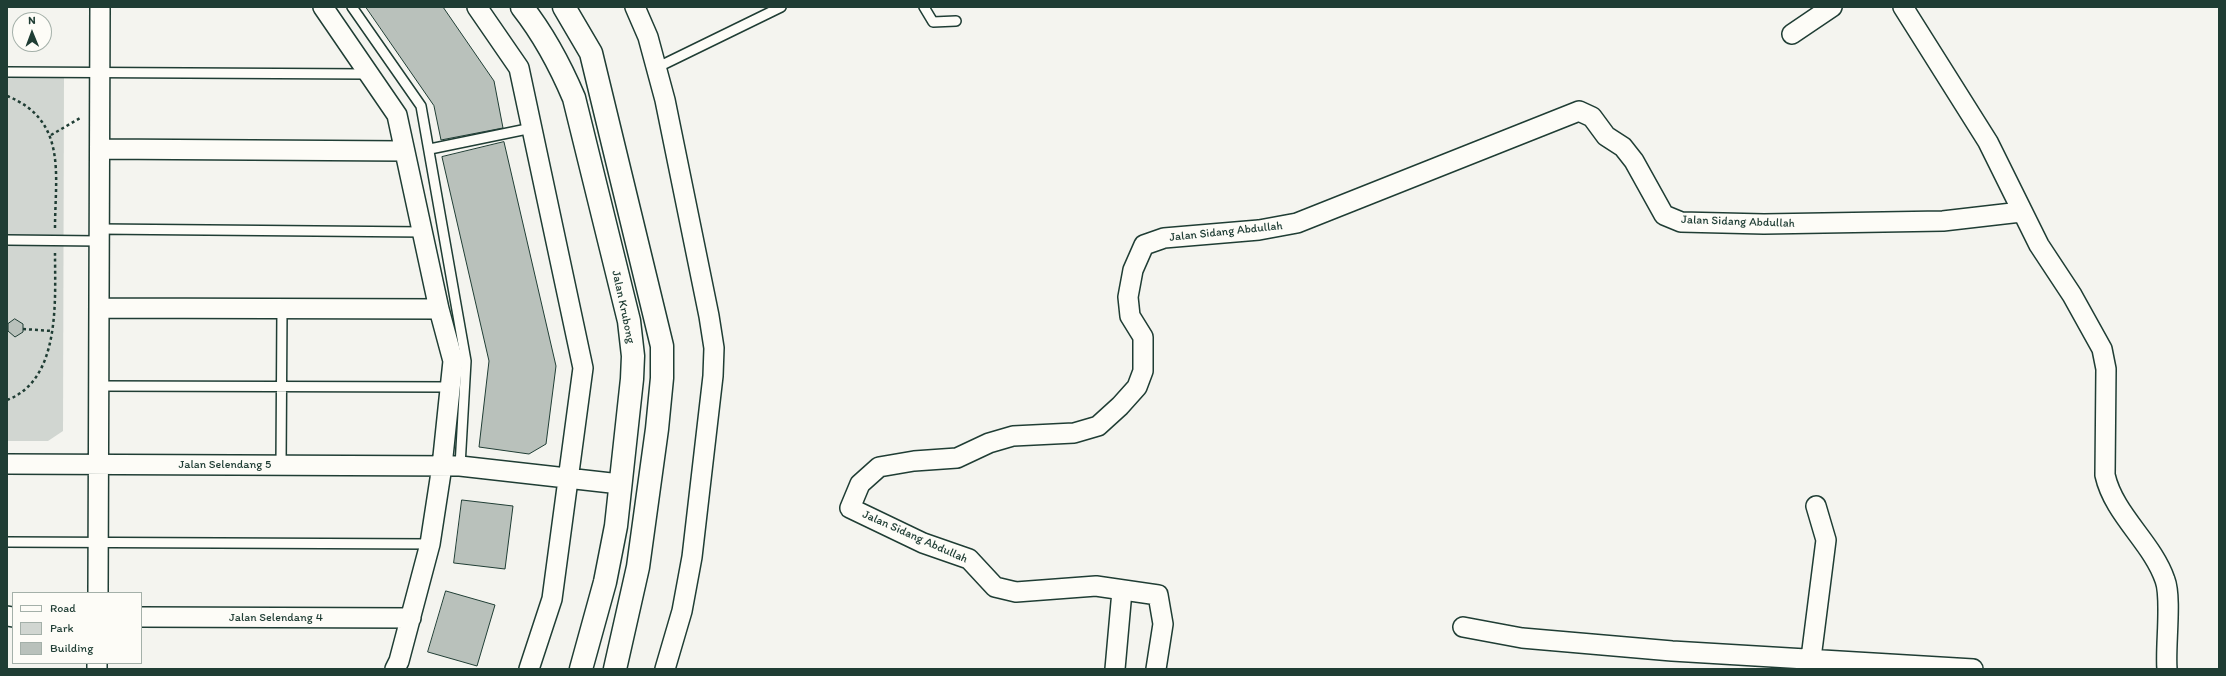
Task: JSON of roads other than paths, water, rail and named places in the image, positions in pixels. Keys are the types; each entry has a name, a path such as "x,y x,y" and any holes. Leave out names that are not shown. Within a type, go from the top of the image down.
{"main road":[{"name":"Jalan Krubong","path":"522,7 540,30 561,67 574,98 629,321 633,356 632,379 616,526 605,582 581,669"},
{"path":"564,7 591,53 662,346 662,378 658,429 638,567 615,669"}],"street":[{"path":"98,592 100,7"},
{"path":"324,7 367,74 397,115 440,309 454,361 450,387 451,466 411,618 395,669"},
{"path":"477,7 519,68 584,368 552,599 529,669"},
{"path":"635,7 648,38 656,68 681,176 714,348 713,376 692,557 682,611 665,669"},
{"path":"1792,34 1832,7"},
{"path":"1903,7 1988,142 2039,245 2072,295 2102,349 2106,368 2105,475 2109,491 2158,563 2166,582 2167,669"},
{"name":"Jalan Sidang Abdullah","path":"1156,669 1163,624 1158,594 1122,591 1096,586 1016,592 995,587 969,559 923,543 850,508 860,484 879,467 914,461 957,458 989,443 1013,436 1074,433 1098,426 1120,406 1137,387 1143,371 1144,337 1130,316 1128,297 1133,270 1144,246 1164,238 1259,230 1297,224 1579,111 1592,117 1606,136 1623,147 1634,161 1664,215 1680,222 1764,224 1943,221 2022,212"},
{"path":"100,149 404,151"},
{"path":"99,308 440,309"},
{"name":"Jalan Selendang 5","path":"7,464 451,466 570,477 620,484"},
{"path":"1811,658 1826,540 1816,506"},
{"path":"1116,669 1122,591"},
{"name":"Jalan Selendang 4","path":"142,617 411,618"},
{"path":"1463,627 1522,638 1672,650 1973,669"}],"lane":[{"path":"352,7 421,106 430,149 466,361 451,466"},
{"path":"656,68 762,11 781,7"},
{"path":"924,7 933,22 956,21"},
{"path":"7,72 367,74"},
{"path":"430,149 532,128"},
{"path":"7,240 99,235 424,232"},
{"path":"282,308 282,465"},
{"path":"98,386 450,387"},
{"path":"7,542 430,544"}]}
